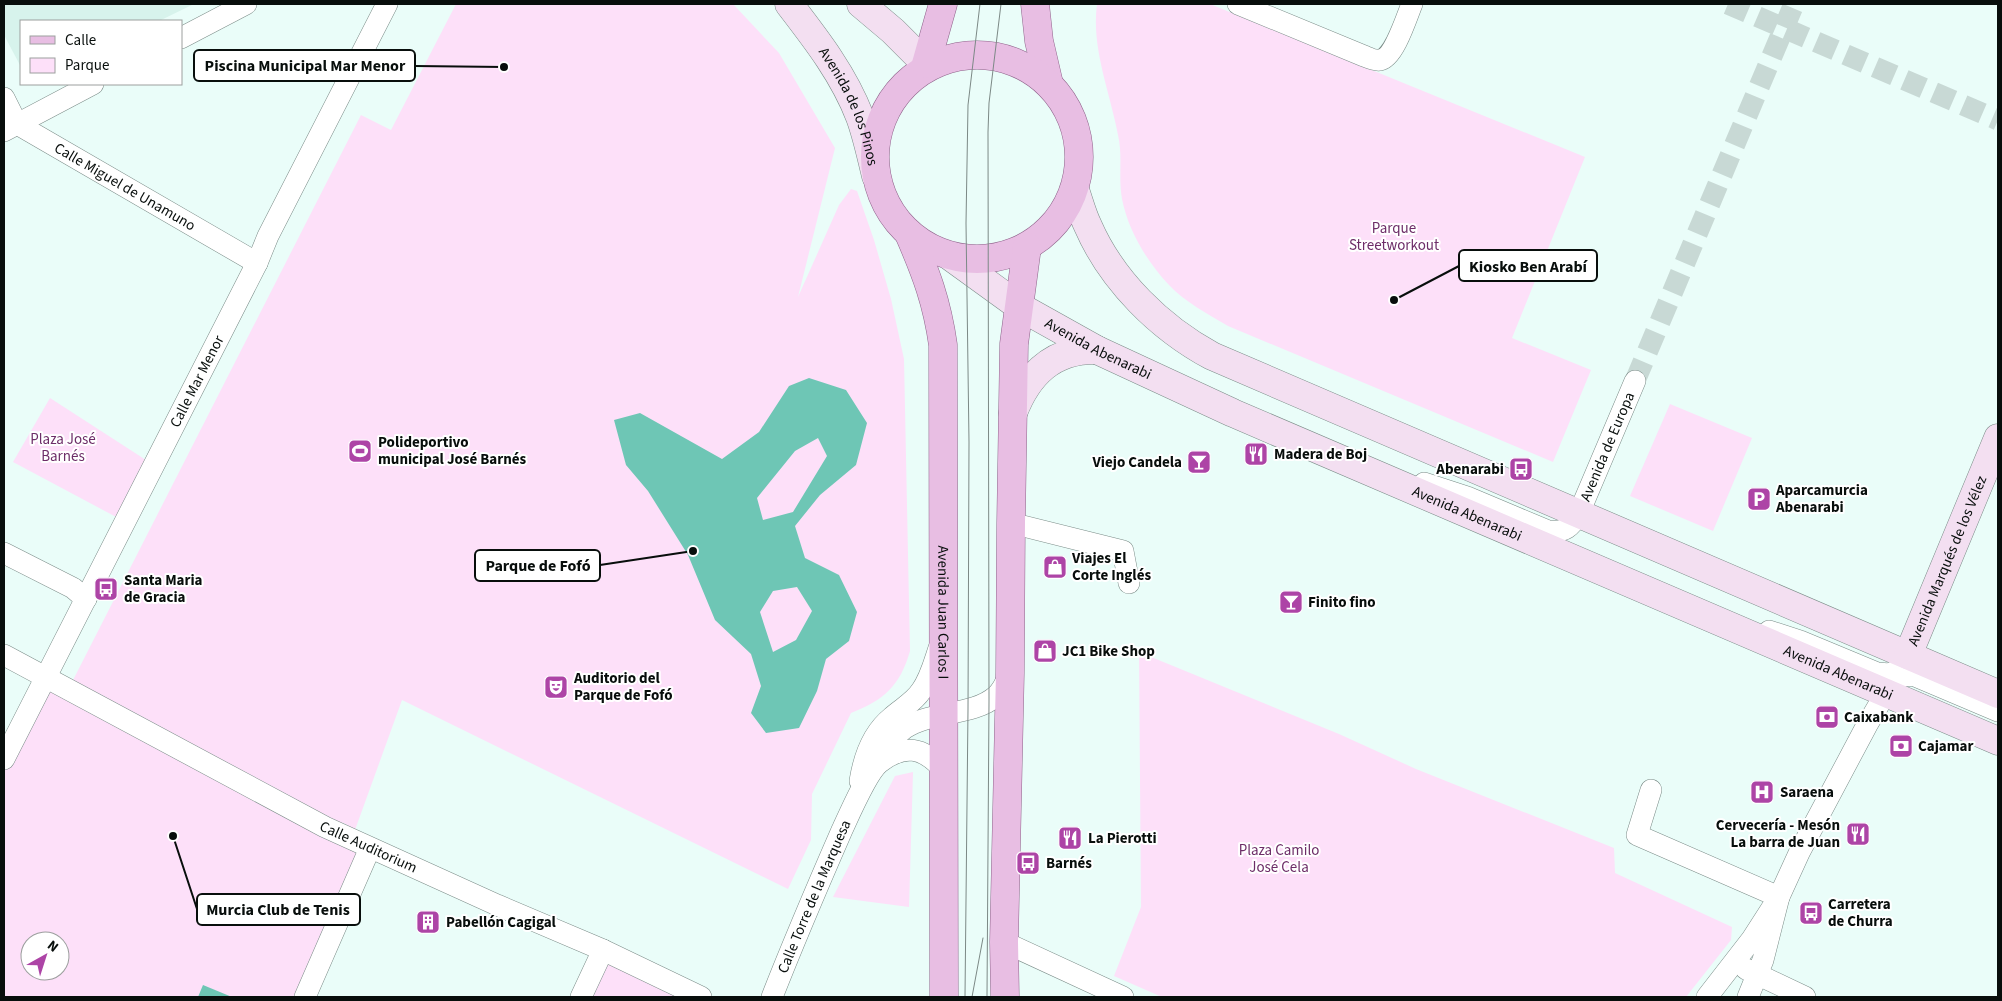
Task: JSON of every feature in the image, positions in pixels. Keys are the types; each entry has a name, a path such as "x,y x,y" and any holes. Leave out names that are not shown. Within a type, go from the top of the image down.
{"main road":[{"name":"Avenida de los Pinos","path":"789,4 816,39 844,82 860,117 876,176"},
{"path":"861,4 893,31 926,64"},
{"path":"926,64 943,4"},
{"path":"1035,4 1049,84"},
{"path":"963,55 985,56 1020,63 1049,84 1070,113 1078,136 1080,156 1075,190 1066,209 1053,226 1026,247 1008,255 986,259 951,257 931,248 909,234 890,211 881,193 876,176 876,136 884,112 906,80 926,64 963,55"},
{"name":"Avenida Abenarabi","path":"1075,190 1088,226 1104,256 1122,280 1159,319 1192,345 1212,356 1579,513 1897,674 1998,741"},
{"name":"Avenida Juan Carlos I","path":"909,234 932,290 940,319 943,345 944,997"},
{"path":"1005,997 1004,942 1010,673 1010,523 1014,344 1026,247"},
{"name":"Avenida Abenarabi","path":"951,257 1020,306 1097,350 1233,413 1706,615 1897,674 1998,694"},
{"path":"1013,413 1020,394 1039,370 1049,362 1073,352 1097,350"},
{"name":"Avenida Marqués de los Vélez","path":"1897,674 1998,438"}],"street":[{"path":"182,37 246,4"},
{"name":"Calle Mar Menor","path":"6,751 257,264 268,236 387,4"},
{"name":"Avenida de los Pinos","path":"772,4 816,39"},
{"path":"1238,4 1355,52 1380,60 1393,50 1412,4"},
{"path":"4,98 10,127 91,85"},
{"name":"Calle Miguel de Unamuno","path":"10,127 257,264"},
{"name":"Avenida de Europa","path":"1382,477 1429,484 1548,531 1560,532 1566,530 1579,513 1635,381"},
{"path":"1010,523 1123,551 1129,583"},
{"path":"4,553 73,588 86,599"},
{"name":"Calle Torre de la Marquesa","path":"858,796 863,763 869,746 880,729 921,692 934,664 944,632"},
{"name":"Calle Auditorium","path":"4,655 325,827 497,905 603,950 701,997"},
{"name":"Calle Torre de la Marquesa","path":"772,997 795,935 858,796 893,740 905,728 928,718 968,709 989,701 1004,687 1010,673"},
{"path":"1897,674 1903,676 1913,675 1998,711"},
{"name":"Avenida Marqués de los Vélez","path":"1748,997 1758,975 1779,897 1818,816 1897,674"},
{"path":"877,764 899,752 917,750 935,760 944,770"},
{"path":"1651,790 1637,835 1779,897 1763,924 1707,997"},
{"path":"305,997 370,848"},
{"path":"1004,942 1122,997"},
{"path":"581,997 603,950"},
{"path":"1734,962 1805,997"}],"shaded area":[{"path":"4,4 194,4 161,20 20,20 20,65 4,35"},
{"path":"809,378 846,390 867,423 856,465 820,495 795,526 805,558 839,575 857,612 849,641 826,659 817,691 799,728 766,733 751,713 761,686 751,654 715,620 688,555 648,491 626,465 614,420 640,413 722,459 759,432 789,386","holes":["818,438 827,456 793,512 763,520 757,498 795,451","797,587 812,611 796,640 773,652 760,612 773,591"]},
{"path":"203,985 232,997 198,997"}],"green space":[{"path":"456,4 733,4 779,53 835,148 798,297 839,205 851,189 857,191 874,240 891,299 904,359 910,651 906,663 896,683 882,697 851,713 812,794 811,840 788,889 402,700 355,830 342,822 361,844 305,997 4,997 4,759 46,677 69,688 361,115 391,130"},
{"name":"Parque Streetworkout","path":"1097,4 1210,4 1585,157 1512,338 1591,370 1553,462 1228,326 1189,302 1169,285 1146,256 1134,234 1125,211 1121,191 1119,143 1099,53 1096,20"},
{"name":"Plaza José Barnés","path":"50,398 149,462 118,518 13,462"},
{"path":"1670,404 1752,438 1713,531 1630,496"},
{"name":"Plaza Camilo José Cela","path":"1139,652 1339,734 1416,769 1614,848 1615,873 1732,927 1731,940 1686,997 1162,997 1114,976 1141,907"},
{"path":"913,772 909,907 833,897 895,776"},
{"path":"603,950 701,997 581,997"}],"tunnel":[{"path":"1728,4 1998,120"},
{"path":"1635,381 1794,4"}],"tram line":[{"path":"965,997 969,442 966,223 968,105 980,4"},
{"path":"987,997 989,701 988,132 989,103 1001,4"},
{"path":"972,997 983,938"}],"place":[{"name":"Piscina Municipal Mar Menor","path":"504,67"},
{"name":"Kiosko Ben Arabí","path":"1394,300"},
{"name":"Polideportivo municipal José Barnés","path":"360,451"},
{"name":"Madera de Boj","path":"1256,454"},
{"name":"Viejo Candela","path":"1199,462"},
{"name":"Abenarabi","path":"1521,469"},
{"name":"Aparcamurcia Abenarabi","path":"1759,499"},
{"name":"Parque de Fofó","path":"693,551"},
{"name":"Viajes El Corte Inglés","path":"1055,567"},
{"name":"Santa Maria de Gracia","path":"106,589"},
{"name":"Finito fino","path":"1291,602"},
{"name":"JC1 Bike Shop","path":"1045,651"},
{"name":"Auditorio del Parque de Fofó","path":"556,687"},
{"name":"Caixabank","path":"1827,717"},
{"name":"Cajamar","path":"1901,746"},
{"name":"Saraena","path":"1762,792"},
{"name":"Cervecería - Mesón La barra de Juan","path":"1858,834"},
{"name":"Murcia Club de Tenis","path":"173,836"},
{"name":"La Pierotti","path":"1070,838"},
{"name":"Barnés","path":"1028,863"},
{"name":"Carretera de Churra","path":"1811,913"},
{"name":"Pabellón Cagigal","path":"428,922"}]}
